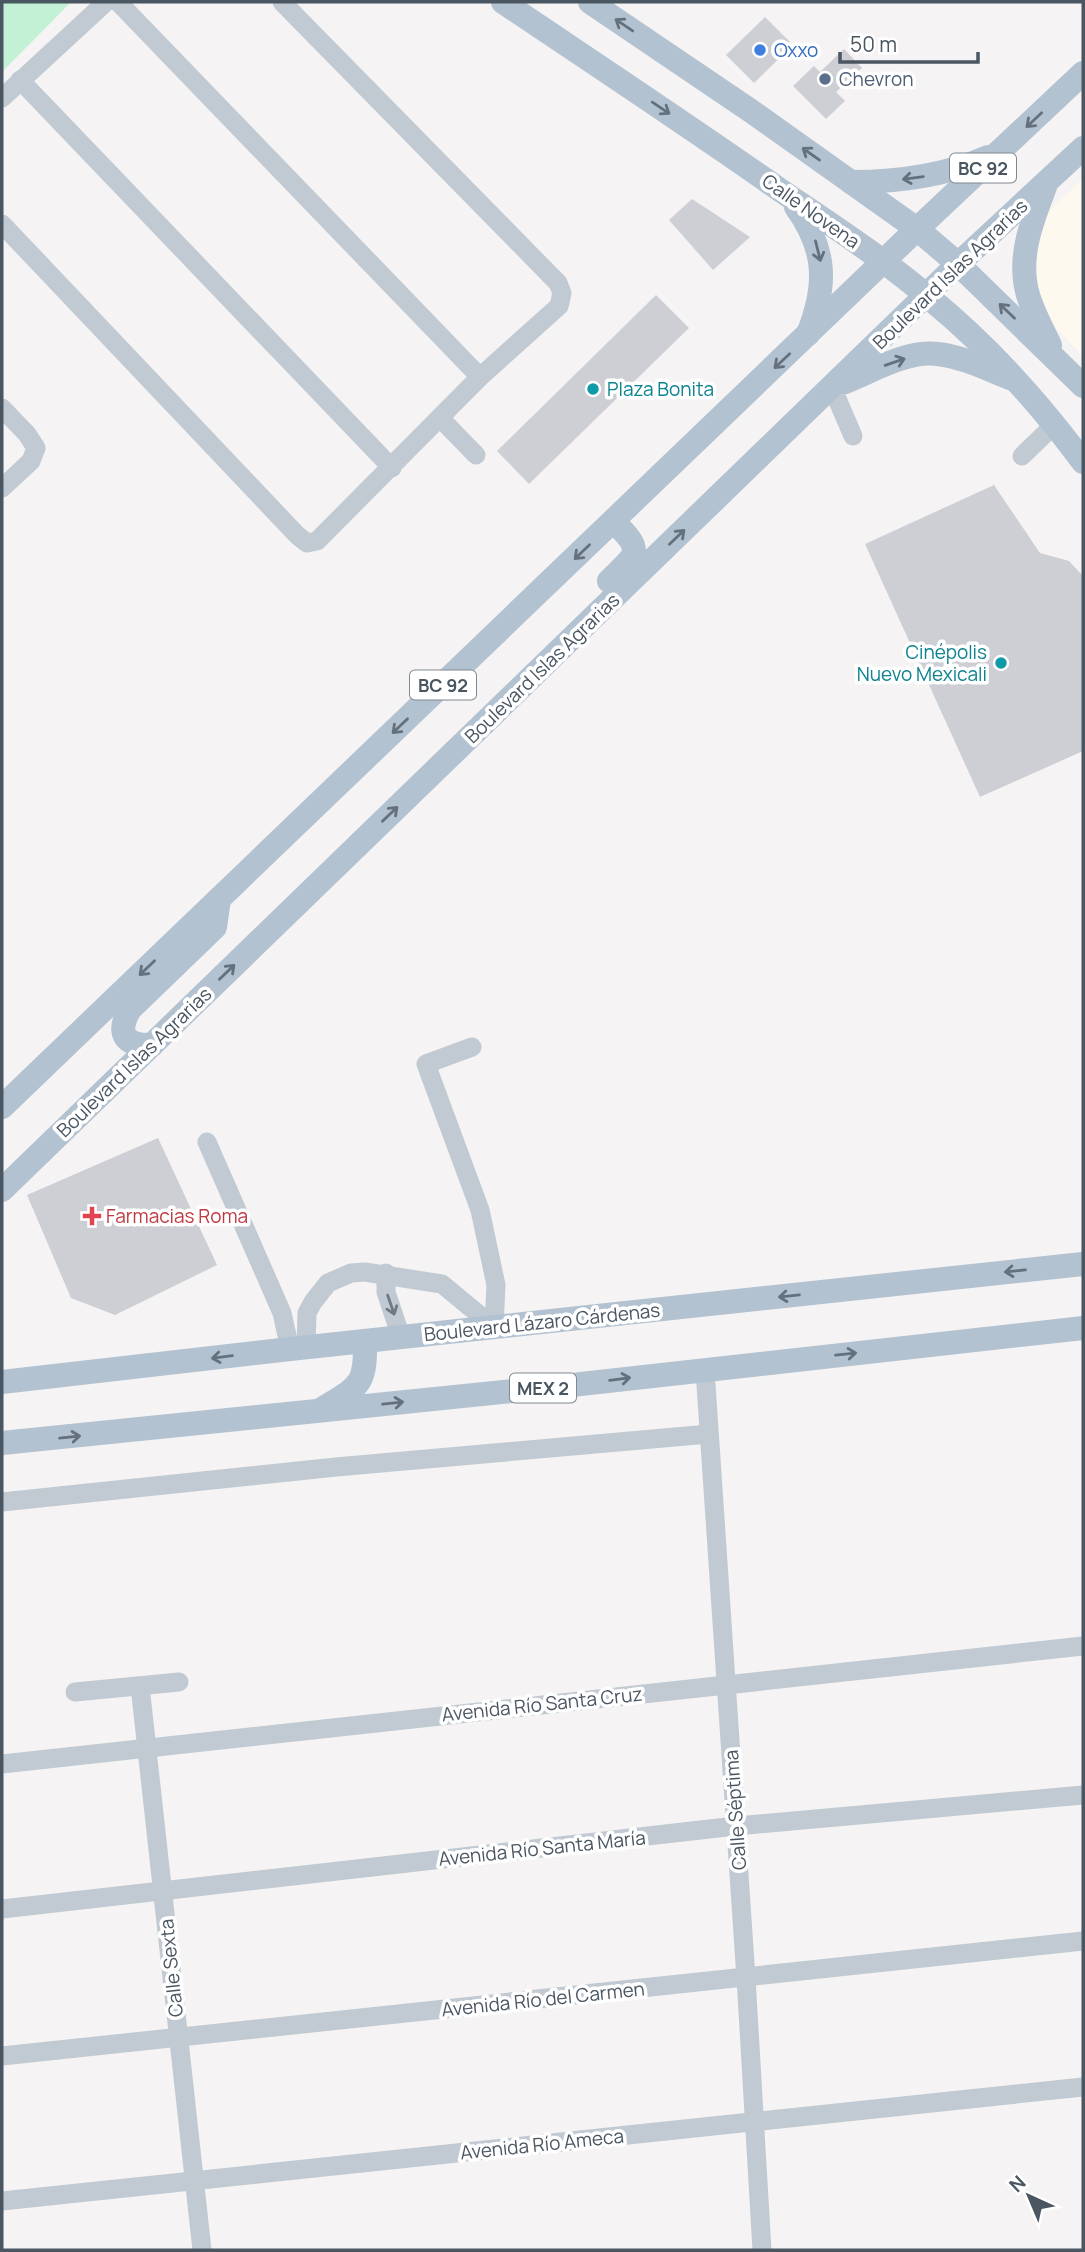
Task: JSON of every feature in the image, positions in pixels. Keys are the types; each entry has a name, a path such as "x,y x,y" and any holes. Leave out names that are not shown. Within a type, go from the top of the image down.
{"main road":[{"name":"Calle Novena","path":"503,2 785,193 927,296 1016,381 1083,462"},
{"path":"590,2 917,229 1082,381"},
{"name":"BC 92","path":"2,1107 1083,73"},
{"name":"Boulevard Islas Agrarias","path":"2,1190 958,264 1083,148"},
{"path":"851,182 928,176 953,170 1001,151"},
{"path":"1049,180 1032,221 1024,267 1030,300 1056,359"},
{"path":"785,193 808,224 821,261 820,300 807,337"},
{"path":"832,387 892,363 915,356 936,354 959,359 1016,381"},
{"path":"569,642 585,605 629,561 634,552 633,541 614,522"},
{"path":"152,1045 129,1042 122,1022 130,1009 215,927 219,899"},
{"name":"Boulevard Lázaro Cárdenas","path":"2,1382 1083,1264"},
{"name":"MEX 2","path":"2,1443 1083,1328"},
{"path":"318,1411 349,1391 363,1377 366,1367 365,1341"}],"street":[{"path":"2,224 288,525 307,543 317,541 480,377 559,306 562,293 558,282 282,2"},
{"path":"2,98 105,3 480,377"},
{"path":"20,80 391,468"},
{"path":"832,387 853,436"},
{"path":"2,408 27,434 36,448 31,461 2,488"},
{"path":"440,418 476,455"},
{"path":"1022,456 1054,425"},
{"path":"472,1047 426,1064 480,1210 496,1285 494,1327"},
{"path":"207,1142 298,1348"},
{"path":"298,1348 307,1312 328,1283 351,1273 386,1273 442,1284 494,1327"},
{"path":"386,1273 386,1292 401,1337"},
{"name":"Calle Séptima","path":"705,1370 762,2250"},
{"path":"2,1502 336,1467 709,1434"},
{"name":"Avenida Río Santa Cruz","path":"2,1764 1083,1646"},
{"path":"75,1692 179,1682"},
{"name":"Calle Sexta","path":"140,1686 202,2250"},
{"name":"Avenida Río Santa María","path":"2,1909 736,1826 1083,1795"},
{"name":"Avenida Río del Carmen","path":"2,2056 1083,1941"},
{"name":"Avenida Río Ameca","path":"2,2201 1083,2087"}],"shaded area":[{"path":"1083,178 1083,357 1057,329 1039,304 1034,240 1048,212"}],"green space":[{"path":"2,2 71,2 2,72"}],"building":[{"name":"Oxxo","path":"765,17 793,45 754,83 726,55"},
{"name":"Chevron","path":"844,49 862,68 836,92 845,101 826,119 793,86 814,66 820,72"},
{"path":"692,199 750,237 713,270 669,220"},
{"name":"Plaza Bonita","path":"656,295 689,328 529,484 497,451"},
{"name":"Cinépolis Nuevo Mexicali","path":"994,485 1040,553 1069,561 1083,576 1083,751 980,797 865,544"},
{"path":"158,1138 217,1265 115,1315 71,1298 27,1195"}],"place":[{"name":"Oxxo","path":"760,50"},
{"name":"Chevron","path":"825,79"},
{"name":"Plaza Bonita","path":"593,389"},
{"name":"Cinépolis Nuevo Mexicali","path":"1001,663"},
{"name":"Farmacias Roma","path":"92,1216"}]}
